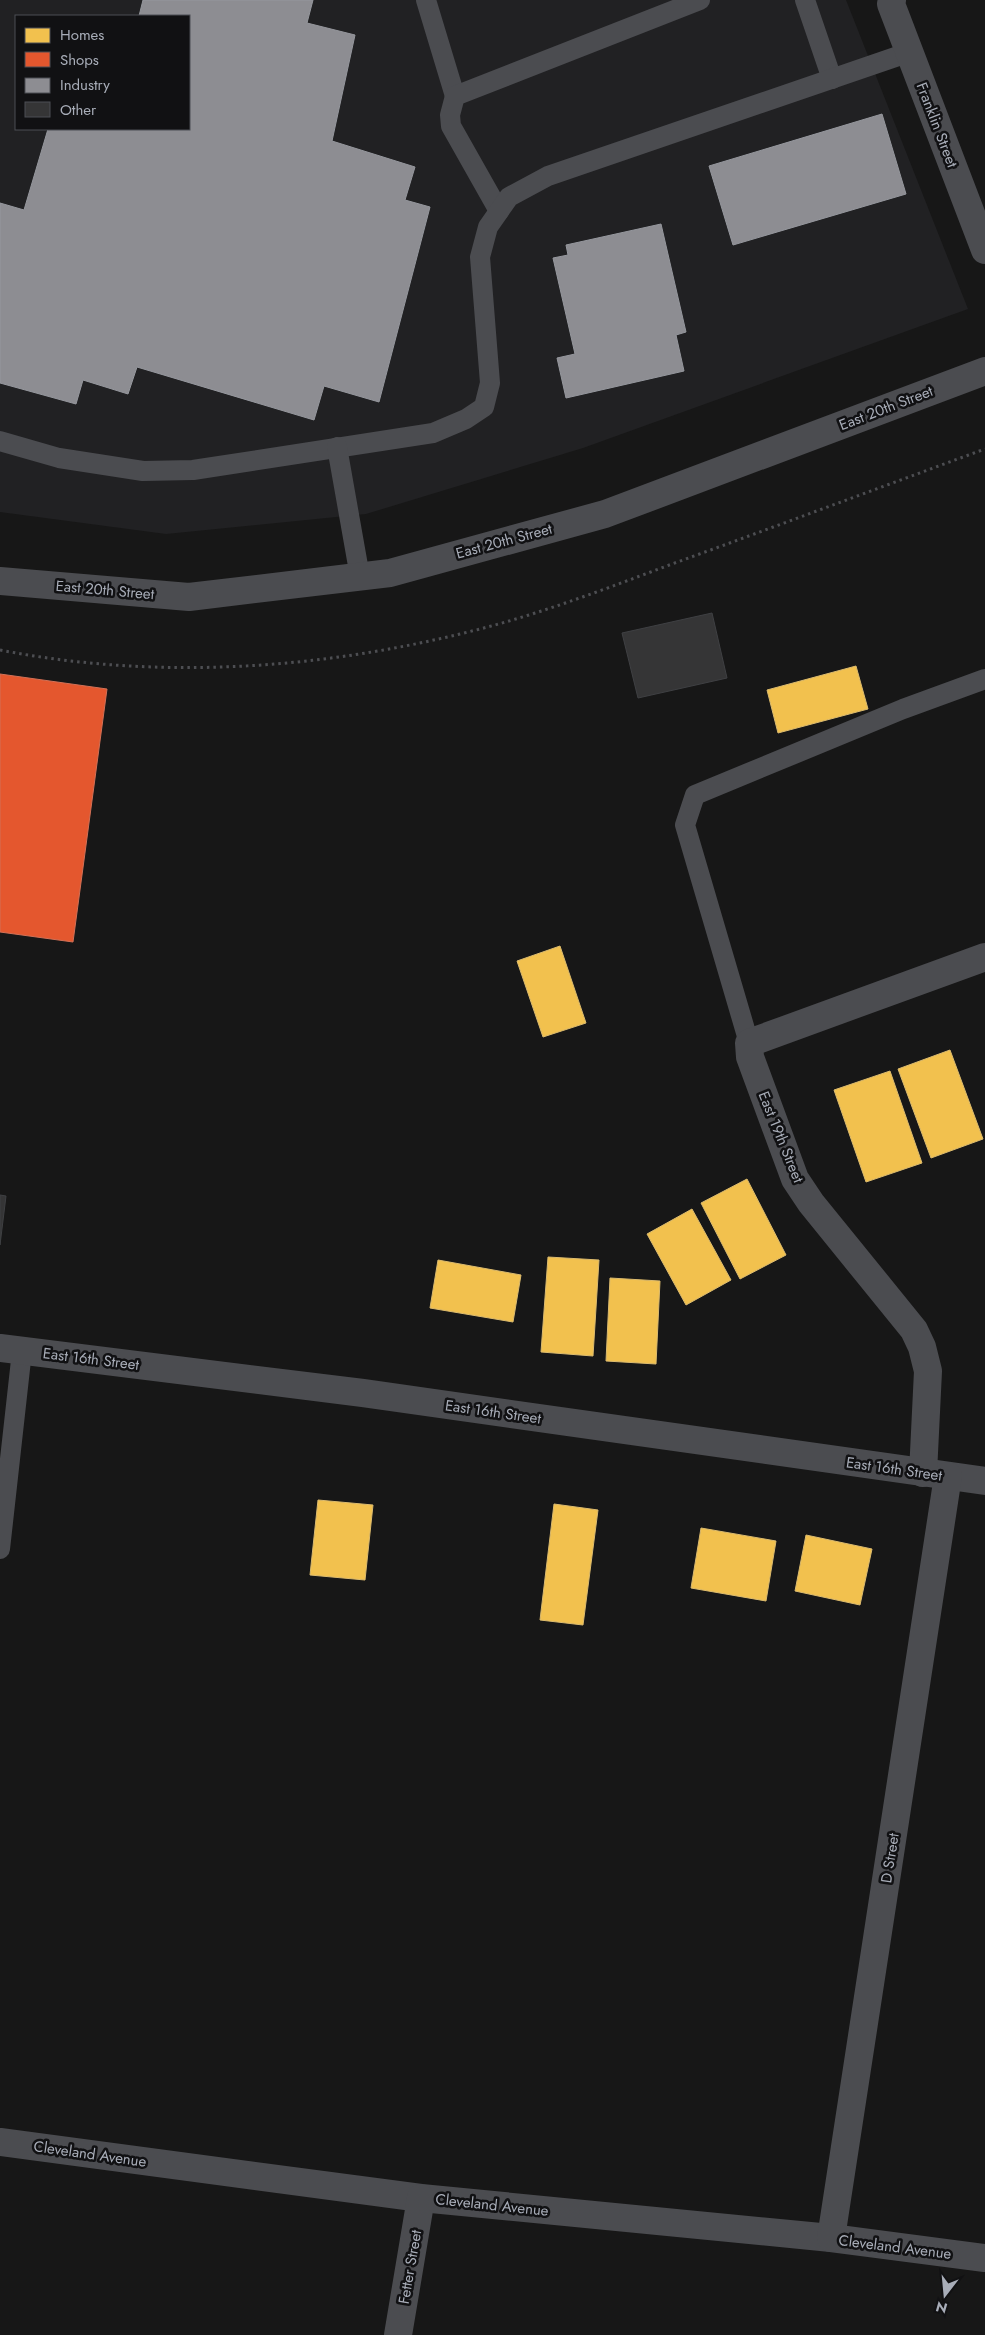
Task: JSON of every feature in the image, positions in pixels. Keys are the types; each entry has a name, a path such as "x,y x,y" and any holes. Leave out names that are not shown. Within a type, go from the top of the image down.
{"street":[{"name":"Franklin Street","path":"892,0 891,4 985,250"},
{"name":"East 20th Street","path":"0,581 189,597 390,573 604,514 985,371"},
{"path":"749,1043 985,957"},
{"name":"East 19th Street","path":"749,1043 750,1057 795,1178 811,1203 914,1330 922,1346 928,1371 935,1475"},
{"name":"East 16th Street","path":"11,1349 363,1393 985,1481"},
{"name":"D Street","path":"832,2238 935,1475"},
{"name":"Cleveland Avenue","path":"0,2142 421,2198 832,2238 985,2258"},
{"name":"Fetter Street","path":"398,2335 421,2198"}],"lane":[{"path":"426,0 455,96 450,115 451,126 499,211"},
{"path":"455,96 700,0"},
{"path":"805,0 832,79"},
{"path":"0,442 59,458 143,471 193,470 433,433 466,419 484,406 490,383 480,257 488,227 509,197 548,176 910,52"},
{"path":"338,448 360,577"},
{"path":"749,1043 685,825 696,795 894,713 985,679"},
{"path":"0,1549 11,1349"}],"path":[{"path":"0,650 117,665 195,668 304,662 418,644 469,632 567,602 985,449"}],"shaded area":[{"path":"0,0 846,0 968,309 583,448 366,514 166,534 0,512"}],"building: Homes":[{"path":"856,666 868,709 778,733 767,690"},
{"path":"560,946 586,1023 543,1037 517,961"},
{"path":"950,1050 983,1139 931,1158 898,1069"},
{"path":"890,1071 922,1163 866,1182 834,1090"},
{"path":"747,1179 786,1255 740,1279 701,1203"},
{"path":"692,1209 731,1280 686,1305 647,1234"},
{"path":"548,1257 599,1260 593,1356 541,1352"},
{"path":"438,1260 521,1275 513,1322 430,1308"},
{"path":"610,1278 660,1281 656,1364 606,1361"},
{"path":"318,1500 373,1505 365,1580 310,1575"},
{"path":"554,1504 598,1510 583,1625 540,1620"},
{"path":"701,1528 776,1541 766,1601 691,1588"},
{"path":"806,1535 872,1549 860,1605 795,1591"}],"building: Shops":[{"path":"0,674 107,689 73,942 0,932"}],"building: Industry":[{"path":"143,0 313,0 307,23 355,35 332,141 415,167 405,200 430,207 379,402 324,386 314,420 137,367 128,394 83,380 76,404 0,383 0,203 24,210 48,130 190,130 190,15 139,15"},
{"path":"882,114 906,194 733,245 709,166"},
{"path":"661,224 686,332 676,335 684,371 566,398 557,358 575,354 553,258 568,255 566,245"}],"building: Other":[{"path":"712,613 727,678 638,698 622,633"},
{"path":"0,1195 6,1196 0,1245"}]}
